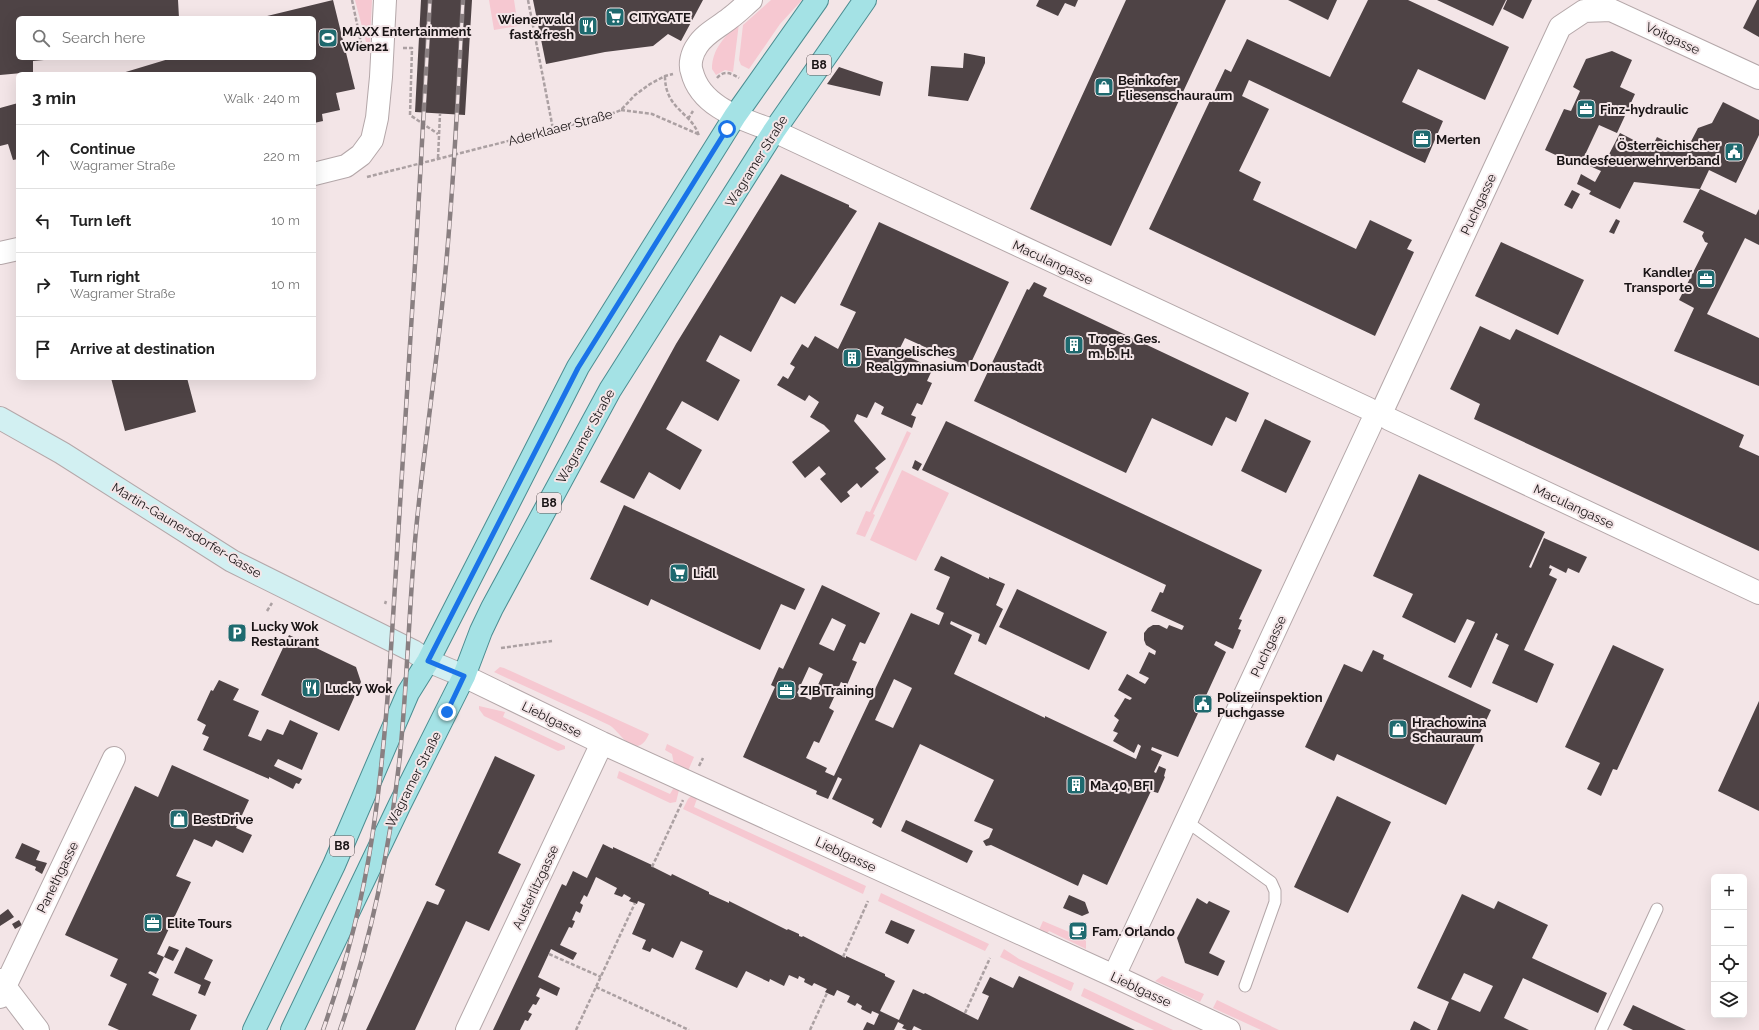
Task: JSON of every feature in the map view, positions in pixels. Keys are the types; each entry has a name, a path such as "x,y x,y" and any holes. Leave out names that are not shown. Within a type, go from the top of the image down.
{"main road":[{"name":"B8","path":"254,1030 334,865 408,693 428,661 578,368 735,116 817,0"},
{"name":"Wagramer Straße","path":"292,1030 400,804 464,676 481,631 492,608 610,390 774,131 865,0"}],"street":[{"path":"316,174 346,166 361,155 372,140 377,118 381,77 385,0"},
{"path":"735,116 718,106 704,95 698,87 691,69 693,53 696,46 704,37 751,0"},
{"name":"Voitgasse","path":"1584,11 1611,10 1759,78"},
{"name":"Puchgasse","path":"1114,976 1560,27 1584,11"},
{"name":"Maculangasse","path":"735,116 774,131 1759,593"},
{"path":"0,254 16,250"},
{"name":"Martin-Gaunersdorfer-Gasse","path":"0,418 62,453 232,561 413,651 428,661 464,676"},
{"name":"Lieblgasse","path":"464,676 602,743 1114,976 1229,1030"},
{"name":"Austerlitzgasse","path":"467,1030 602,743"},
{"name":"Panethgasse","path":"2,988 114,758"},
{"path":"2,988 38,1030"}],"lane":[{"path":"1186,821 1271,882 1275,891 1275,902 1245,986"},
{"path":"1601,1030 1657,909"}],"path":[{"path":"352,0 361,42 368,48"},
{"path":"528,0 553,129"},
{"path":"412,57 410,115 438,134"},
{"name":"Aderklaaer Straße","path":"376,174 606,116 621,110 635,95 650,84 665,76 691,69"},
{"path":"665,76 665,87 670,99 688,119 691,113"},
{"path":"621,110 652,114 699,134"},
{"path":"438,158 440,114"},
{"path":"385,604 386,600"},
{"path":"267,611 272,603"},
{"path":"501,648 552,641"},
{"path":"652,867 685,794"},
{"path":"843,956 868,902"},
{"path":"576,1030 634,903"},
{"path":"549,954 601,977"},
{"path":"965,1013 990,958"},
{"path":"596,987 689,1030"},
{"path":"810,1030 827,993"}],"shaded area":[{"path":"355,0 372,0 370,42 366,42"},
{"path":"489,0 514,0 518,26 494,30"},
{"path":"771,0 802,0 780,24 749,69 741,65 739,60 743,25"},
{"path":"739,23 733,72 725,70 716,75 712,69 714,55 720,43"},
{"path":"907,431 911,433 873,514 875,515 865,537 856,534 866,511 870,512"},
{"path":"902,470 949,493 916,561 870,540"},
{"path":"500,667 649,734 642,744 638,746 632,745 609,725 494,672"},
{"path":"479,706 505,712 503,717 565,746 565,749 558,751 484,716 479,709"},
{"path":"667,744 694,757 688,771 674,764 672,754 665,750"},
{"path":"619,771 670,794 676,784 680,786 676,802 670,803 617,778"},
{"path":"694,793 698,796 694,807 866,886 863,894 683,809 688,799"},
{"path":"881,893 989,944 985,951 878,901"},
{"path":"1043,921 1081,937 1086,941 1086,949 1049,931 1046,935 1039,930"},
{"path":"1004,949 1019,959 1074,983 1071,991 1000,957"},
{"path":"1162,976 1204,994 1200,1002 1155,981"},
{"path":"1084,988 1173,1030 1154,1030 1081,996"},
{"path":"1217,1000 1279,1030 1261,1030 1213,1008"}],"building":[{"path":"0,0 178,0 179,16 16,16 16,60 44,60 33,61 33,72 16,72 16,74 0,75"},
{"name":"MAXX Entertainment Wien21","path":"333,0 355,89 336,93 340,110 322,114 323,121 316,123 316,72 126,72 165,60 316,60 316,16 267,16"},
{"path":"421,0 472,0 465,115 415,112"},
{"name":"CITYGATE","path":"533,0 703,0 681,41 668,34 653,46 605,52 546,64"},
{"path":"1039,0 1078,0 1075,7 1065,3 1058,16 1036,6"},
{"path":"1126,0 1226,0 1111,246 1030,209"},
{"path":"1288,0 1337,0 1328,20"},
{"path":"1368,0 1408,0 1509,47 1485,100 1418,69 1402,102 1443,121 1425,163 1249,80 1242,96 1269,109 1239,171 1261,182 1253,200 1356,249 1370,220 1412,240 1407,249 1414,252 1375,336 1149,229 1225,69 1231,72 1247,39 1330,77"},
{"path":"1437,0 1506,0 1493,26"},
{"path":"1507,0 1532,0 1523,19 1503,9"},
{"path":"1757,0 1759,0 1759,37 1743,28"},
{"path":"1612,51 1632,60 1620,87 1635,94 1617,133 1599,125 1584,157 1603,166 1620,133 1651,149 1657,137 1686,151 1698,128 1712,123 1723,102 1759,120 1759,135 1736,183 1709,170 1700,189 1634,182 1620,209 1589,194 1591,191 1577,184 1581,174 1595,182 1601,171 1581,162 1579,166 1545,150 1564,109 1571,111 1580,91 1573,87 1586,59"},
{"path":"964,53 985,57 985,63 968,101 928,96 931,66 963,68"},
{"path":"839,67 883,82 880,96 827,84"},
{"path":"16,104 16,159 13,160 8,144 0,146 0,108"},
{"path":"781,174 849,205 849,207 857,211 795,304 781,296 751,352 720,335 706,361 740,380 718,421 682,401 666,429 702,450 680,490 649,472 634,499 600,482 676,344"},
{"path":"1700,189 1756,215 1759,209 1759,245 1745,238 1707,314 1759,338 1759,386 1674,351 1694,308 1679,300 1708,243 1705,242 1702,236 1704,232 1683,222"},
{"path":"1572,190 1580,194 1572,209 1564,205"},
{"path":"1616,219 1620,221 1614,234 1609,232"},
{"name":"Evangelisches Realgymnasium Donaustadt","path":"879,222 1009,282 969,367 905,338 898,352 933,368 927,381 932,383 922,405 917,403 911,415 916,417 912,428 881,414 884,407 875,402 867,418 857,414 854,421 886,459 875,468 879,472 861,488 857,483 847,492 850,496 841,503 820,479 826,474 819,466 805,478 792,462 830,431 824,425 810,417 819,402 809,395 805,401 777,385 783,376 788,379 795,367 790,364 802,344 808,348 815,336 838,349 856,312 840,305"},
{"path":"1501,242 1584,280 1558,335 1475,296"},
{"name":"Troges Ges. m. b. H.","path":"1034,282 1047,288 1043,296 1249,393 1236,422 1226,417 1212,446 1152,418 1126,473 974,401 1027,289 1029,290"},
{"path":"1480,326 1510,340 1516,329 1744,435 1739,447 1759,456 1759,551 1474,419 1480,404 1450,389"},
{"path":"112,380 188,380 196,412 125,431"},
{"path":"1265,419 1311,441 1286,493 1241,471"},
{"path":"946,421 1262,570 1239,619 1242,620 1238,629 1241,630 1233,649 1216,641 1214,645 1226,652 1178,757 1152,747 1151,750 1162,755 1154,772 1156,773 1159,766 1166,769 1165,777 1158,793 1151,791 1107,885 1083,874 1078,886 991,845 986,846 983,841 989,838 993,829 974,821 994,780 920,744 881,828 872,823 874,819 832,799 842,779 838,777 828,799 816,794 817,791 743,757 775,687 771,685 779,667 783,669 822,585 880,613 865,644 860,642 852,660 857,662 847,685 841,682 829,708 834,711 819,743 814,741 806,758 827,768 825,772 834,776 911,613 939,625 944,613 936,609 950,577 934,570 941,556 989,579 989,577 1005,584 996,605 1003,609 986,645 978,641 980,634 951,621 950,624 972,635 954,674 1045,718 1045,716 1136,759 1141,746 1138,744 1134,753 1113,741 1118,733 1113,731 1119,720 1114,716 1125,698 1130,700 1132,698 1118,690 1127,674 1145,684 1149,678 1139,673 1149,652 1155,655 1156,651 1146,645 1144,640 1144,633 1148,628 1153,625 1159,625 1167,629 1169,625 1182,630 1184,626 1151,611 1160,592 1163,593 1166,585 922,470","holes":["832,618 846,625 834,651 819,644","809,667 823,674 811,700 797,693","894,679 912,688 893,728 875,720"]},
{"path":"915,460 922,464 918,471 912,468"},
{"path":"1419,474 1545,532 1529,567 1531,568 1544,538 1587,557 1579,573 1568,568 1566,573 1550,565 1549,568 1552,569 1549,575 1557,579 1524,650 1554,664 1537,703 1492,683 1509,645 1496,639 1498,634 1496,633 1471,688 1448,677 1475,622 1467,619 1455,643 1402,617 1413,594 1373,576"},
{"path":"624,505 805,589 795,610 781,604 760,650 651,599 648,606 590,579"},
{"path":"1017,589 1107,632 1089,670 999,627"},
{"name":"Lucky Wok","path":"289,635 356,667 361,682 339,731 261,695"},
{"path":"1613,645 1664,669 1617,770 1613,769 1601,796 1587,789 1600,763 1565,747"},
{"name":"Hrachowina Schauraum","path":"1373,650 1384,655 1383,659 1491,710 1446,805 1337,754 1334,761 1305,747 1344,664 1362,672"},
{"path":"219,680 239,689 233,700 259,711 248,736 261,741 267,729 283,735 290,720 318,733 302,770 278,759 274,766 302,779 299,784 296,783 293,789 269,777 269,779 203,750 209,737 202,734 206,725 197,720 211,690 213,691"},
{"path":"1759,701 1759,811 1718,791"},
{"path":"495,756 535,775 498,853 521,864 489,931 466,921 415,1030 366,1030 427,901 438,905 445,890 435,885"},
{"path":"172,765 249,800 236,828 252,835 243,853 216,840 212,847 194,839 176,876 191,882 157,954 164,957 156,974 150,971 148,973 159,979 152,995 197,1015 190,1030 119,1030 108,1025 127,984 110,976 118,959 65,935 135,786 158,797"},
{"path":"1337,796 1391,822 1348,913 1294,887"},
{"path":"906,820 973,851 967,863 901,831"},
{"path":"22,843 40,851 36,860 47,863 42,874 35,870 36,867 15,858"},
{"path":"603,844 652,865 651,866 671,876 672,874 709,892 709,894 729,903 729,901 846,958 846,956 885,974 885,976 895,981 880,1011 899,1020 913,989 924,994 925,993 978,1020 989,996 982,993 990,977 1013,988 1019,976 1135,1030 922,1030 914,1026 912,1030 907,1030 902,1028 904,1025 898,1022 894,1030 863,1030 867,1022 874,1025 879,1014 872,1011 871,1014 861,1009 862,1006 857,1003 855,1006 847,1002 850,996 837,990 834,996 825,992 827,989 814,983 812,986 804,982 805,979 799,976 798,979 789,975 784,986 770,979 769,982 746,971 737,988 695,969 703,951 681,941 673,958 652,948 650,952 642,949 646,940 632,934 645,904 638,901 637,904 629,901 631,898 624,894 622,897 614,894 617,888 596,877 587,897 584,895 580,903 583,905 580,913 576,911 572,920 575,921 572,928 569,927 560,945 577,953 573,960 551,949 538,977 560,988 557,996 540,988 536,996 540,998 536,1005 533,1004 528,1012 532,1014 528,1021 525,1020 520,1030 493,1030 562,884 566,886 573,871 587,878"},
{"path":"1462,894 1494,909 1498,901 1548,925 1532,958 1607,993 1598,1013 1523,978 1504,1018 1529,1030 1437,1030 1449,1002 1417,988","holes":["1464,973 1493,986 1480,1012 1451,999"]},
{"path":"1069,895 1085,902 1089,913 1082,916 1063,908"},
{"path":"1197,898 1207,904 1209,901 1230,911 1209,953 1225,961 1218,976 1185,963 1177,938"},
{"path":"8,909 14,917 0,926 0,915"},
{"path":"19,920 22,925 15,929 12,924"},
{"path":"891,920 915,930 908,944 885,933"},
{"path":"169,946 179,950 173,961 164,957"},
{"path":"186,947 213,960 204,979 211,982 205,996 198,993 201,985 174,973"},
{"path":"1633,1005 1686,1030 1633,1030 1623,1025"},
{"path":"1414,1021 1431,1030 1410,1030"}],"railway":[{"path":"323,1030 339,983 358,911 372,838 382,759 392,640 430,0"},
{"path":"340,1030 370,929 385,860 396,790 400,755 415,541 442,309 451,207 463,0"}],"place":[{"name":"CITYGATE","path":"615,17"},
{"name":"Wienerwald fast&fresh","path":"588,26"},
{"name":"MAXX Entertainment Wien21","path":"328,38"},
{"name":"Beinkofer Fliesenschauraum","path":"1104,87"},
{"name":"Finz-hydraulic","path":"1586,109"},
{"name":"Merten","path":"1422,139"},
{"name":"Österreichischer Bundesfeuerwehrverband","path":"1734,152"},
{"name":"Kandler Transporte","path":"1706,279"},
{"name":"Troges Ges. m. b. H.","path":"1074,345"},
{"name":"Evangelisches Realgymnasium Donaustadt","path":"852,358"},
{"name":"Lidl","path":"679,573"},
{"name":"Lucky Wok Restaurant","path":"237,633"},
{"name":"Lucky Wok","path":"311,688"},
{"name":"ZIB Training","path":"786,690"},
{"name":"Polizeiinspektion Puchgasse","path":"1203,704"},
{"name":"Hrachowina Schauraum","path":"1398,729"},
{"name":"Ma 40, BFI","path":"1076,785"},
{"name":"BestDrive","path":"179,819"},
{"name":"Elite Tours","path":"153,923"},
{"name":"Fam. Orlando","path":"1078,931"}],"route":[{"path":"447,712 464,676 428,661 578,368 727,129"}]}
